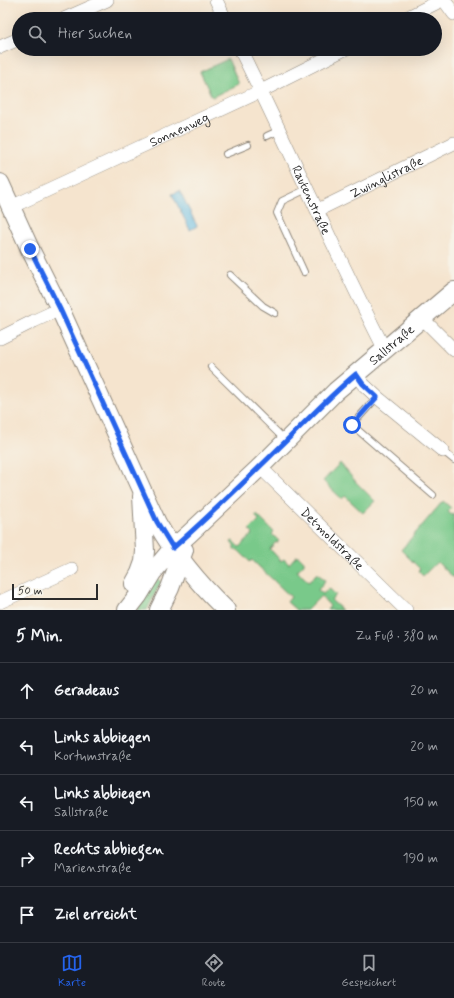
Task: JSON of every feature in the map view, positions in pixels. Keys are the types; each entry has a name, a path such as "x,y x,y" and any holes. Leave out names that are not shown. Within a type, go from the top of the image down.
{"main road":[{"path":"0,184 60,309 157,522 177,553 202,585 226,610"},
{"name":"Sallstraße","path":"127,610 138,596 152,573 177,553 189,534 336,391 454,291"},
{"path":"119,610 140,573 144,562 145,551 142,489"},
{"path":"158,610 170,588 177,553"}],"street":[{"path":"80,12 107,0"},
{"path":"216,0 222,12"},
{"path":"418,12 443,0 454,14"},
{"path":"0,47 12,42"},
{"name":"Rautenstraße","path":"244,56 385,350"},
{"name":"Sonnenweg","path":"11,207 261,91 331,56"},
{"name":"Zwinglistraße","path":"318,210 454,143"},
{"path":"0,338 60,309"},
{"path":"422,318 454,350"},
{"path":"356,374 363,384 377,397 443,451"},
{"name":"Detmoldstraße","path":"260,466 406,610"},
{"path":"0,602 72,569"}],"lane":[{"path":"267,136 280,130"},
{"path":"226,154 248,145"},
{"path":"304,272 277,213 282,201 307,188"},
{"path":"230,275 263,306 276,313"},
{"path":"211,367 286,441"},
{"path":"377,397 352,425 433,495"},
{"path":"443,451 454,460"}],"green space":[{"path":"228,59 239,84 212,97 200,72"},
{"path":"340,463 375,501 363,513 345,496 342,499 323,481"},
{"path":"443,501 451,508 448,512 452,515 454,514 454,578 437,562 423,576 418,571 420,569 401,550"},
{"path":"257,515 274,532 272,534 279,541 277,543 276,542 270,549 281,561 284,559 289,564 296,556 299,556 304,561 304,564 297,571 309,582 316,574 325,580 318,590 323,594 329,588 336,595 331,600 342,610 327,610 330,606 321,596 307,610 296,610 287,602 291,597 252,560 250,562 238,550 234,550 234,546 231,542 233,541 239,547 253,534 249,530 259,520 255,516"},
{"path":"157,577 161,582 147,610 136,610"}],"water":[{"path":"180,191 197,226 190,230 172,194"}],"route":[{"path":"30,249 60,309 157,522 173,548 286,441 336,391 356,374 363,384 377,397 352,425"}]}
